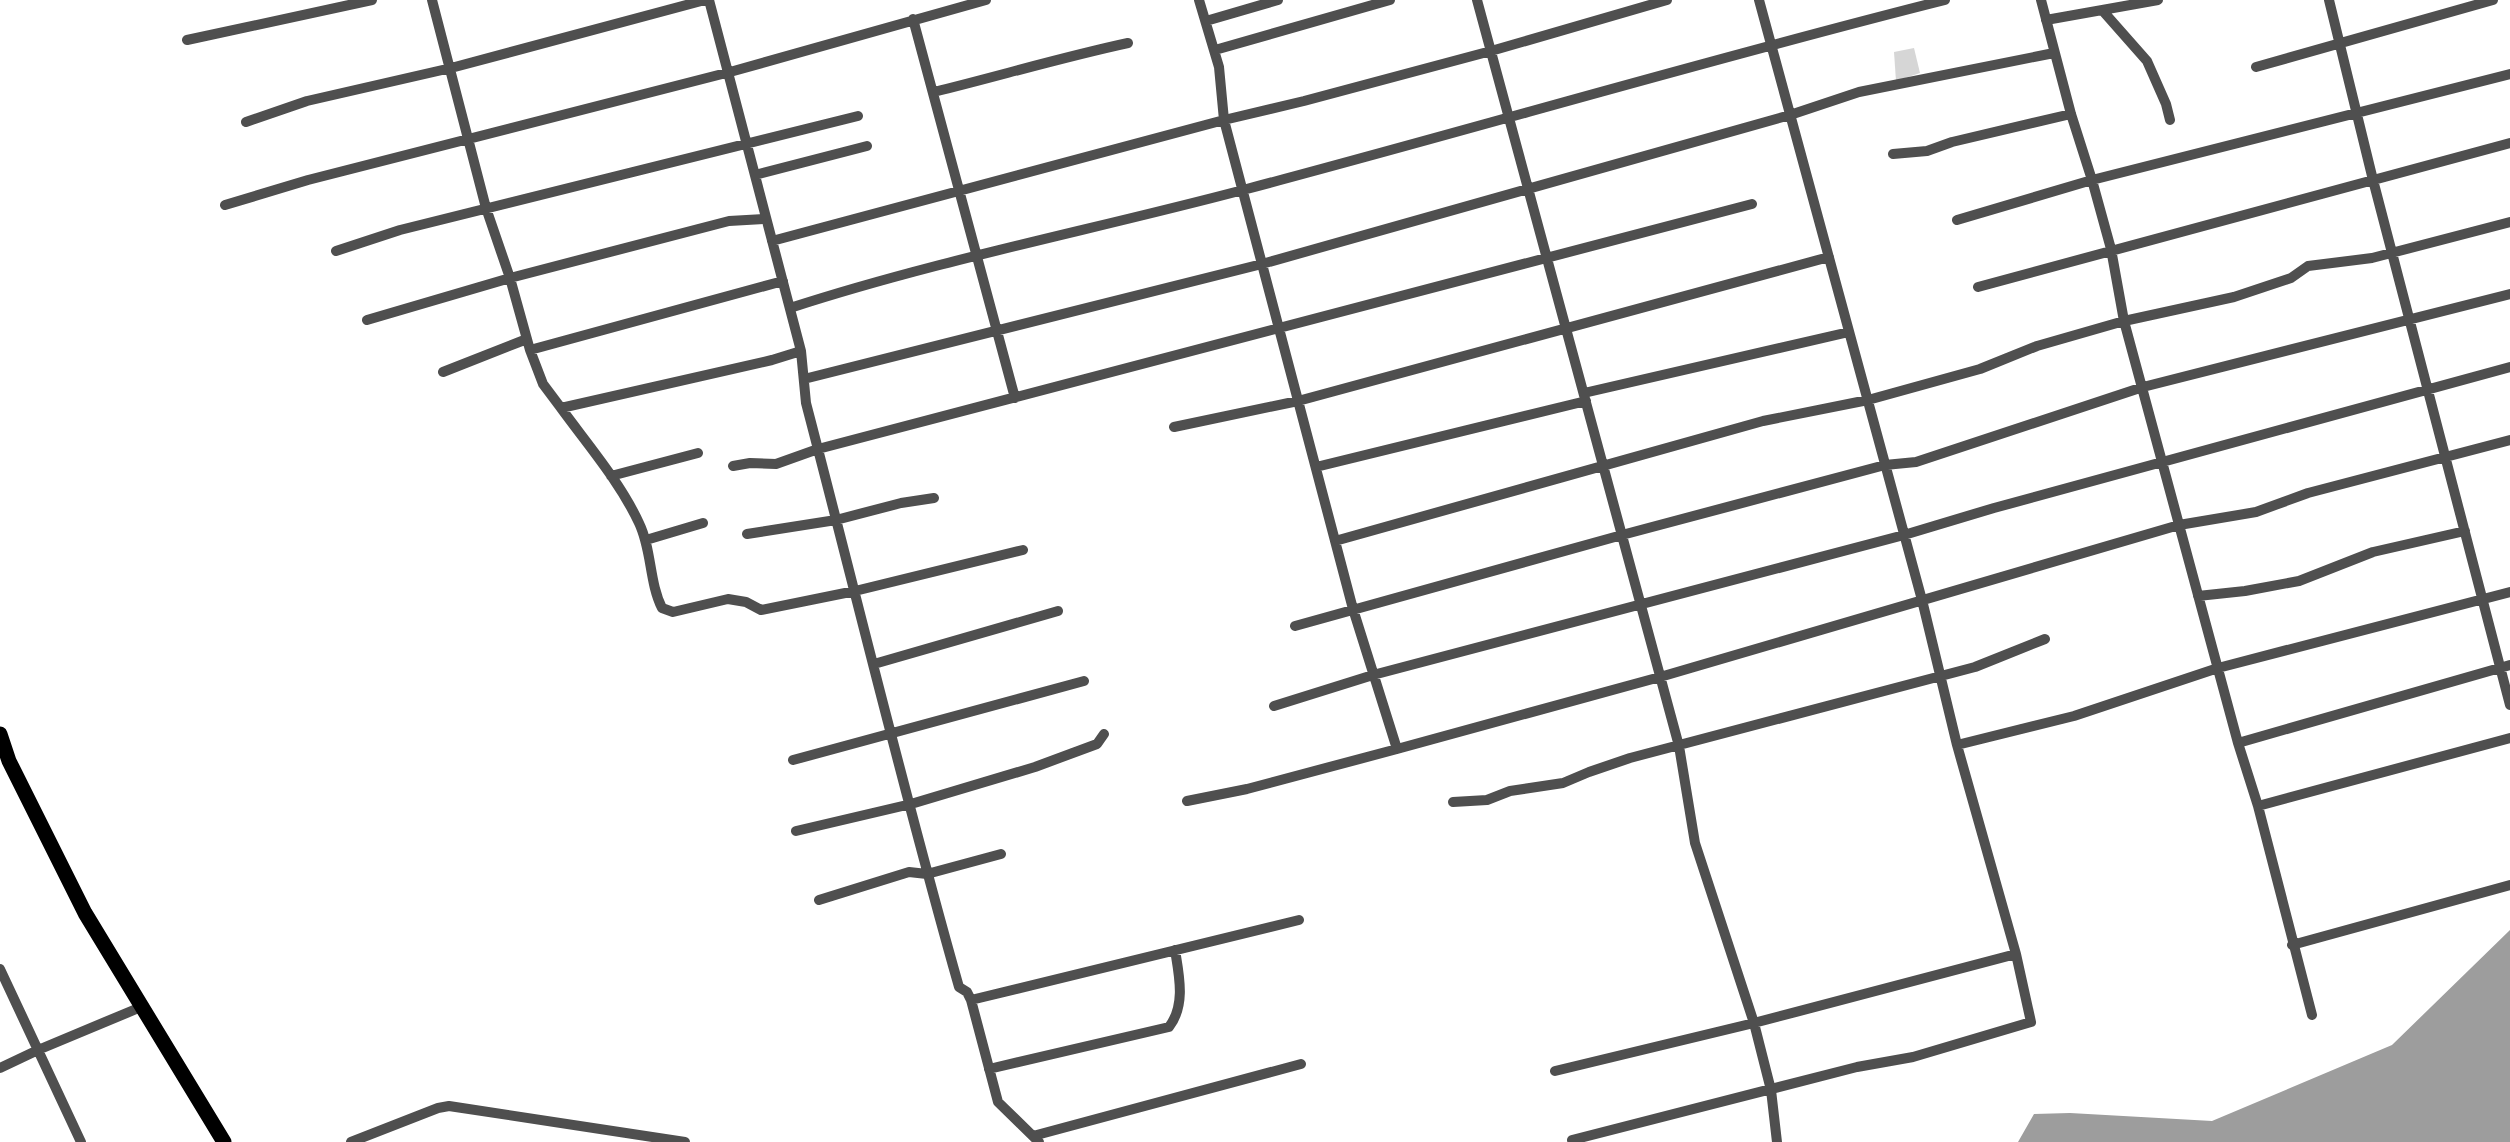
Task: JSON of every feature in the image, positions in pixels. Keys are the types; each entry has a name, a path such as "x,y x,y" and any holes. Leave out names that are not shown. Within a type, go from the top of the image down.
{"highway":[{"path":"0,734 9,761 85,913 224,1142"}],"street":[{"path":"188,40 372,0"},
{"path":"432,0 486,208 510,278 530,350 543,384 611,476 639,522 646,540 657,597 662,608 673,612 728,598 746,602 761,610 855,591 1023,550"},
{"path":"246,122 307,101 451,68 705,0"},
{"path":"709,0 730,72 746,142 801,351 806,404 911,804 927,874 959,987 968,992 998,1102 1036,1139 1301,1064"},
{"path":"225,205 308,180 730,72 986,0"},
{"path":"1199,0 1219,67 1224,120 1335,541 1353,609 1397,749"},
{"path":"1206,21 1278,0"},
{"path":"1215,50 1390,0"},
{"path":"1477,0 1679,746 1695,843 1754,1023 1770,1090 1778,1142"},
{"path":"772,241 1224,120 1304,101 1491,51 1667,0"},
{"path":"1572,1140 1857,1067 1912,1057 2031,1022 2016,954 1956,745 1922,600 1759,0"},
{"path":"790,308 907,273 1243,190 1771,44 1945,0"},
{"path":"2041,0 2070,114 2092,180 2111,249 2124,321 2238,742 2258,806 2292,945 2312,1015"},
{"path":"2046,20 2158,0"},
{"path":"2329,0 2373,180 2447,457 2482,600 2505,666 2510,705"},
{"path":"2256,67 2494,0"},
{"path":"2102,10 2147,61 2166,104 2170,120"},
{"path":"913,19 934,92 958,192 1015,398"},
{"path":"934,92 1034,67 1058,58 1128,43"},
{"path":"804,379 1262,264 1790,116 1859,92 2054,52"},
{"path":"1958,220 2092,180 2357,115 2510,74"},
{"path":"1893,154 1928,151 1952,142 2070,114"},
{"path":"336,250 400,230 746,142 858,116"},
{"path":"1978,286 2510,143"},
{"path":"755,175 867,146"},
{"path":"733,466 750,463 776,464 818,449 1280,330 1752,204"},
{"path":"367,320 510,278 729,221 766,219"},
{"path":"1335,541 1763,421 1868,400 1980,370 2037,346 2124,321 2234,297 2291,278 2308,266 2372,258 2510,222"},
{"path":"1174,427 1298,401 1829,257"},
{"path":"530,350 783,281"},
{"path":"1295,626 1622,534 1885,466 1916,462 1941,455 2143,387 2510,294"},
{"path":"1316,467 1585,397 1849,332"},
{"path":"443,372 527,339"},
{"path":"561,408 772,360 801,351"},
{"path":"1274,706 1373,675 1640,603 1904,535 1994,508 2510,367"},
{"path":"1187,801 1247,789 1660,676 2023,572 2179,525 2256,512 2308,493 2510,440"},
{"path":"611,476 698,454"},
{"path":"747,534 836,520 934,498"},
{"path":"646,540 703,523"},
{"path":"2198,596 2258,589 2300,580 2373,552 2465,531"},
{"path":"1956,745 2074,716 2218,668 2510,592"},
{"path":"874,664 1058,611"},
{"path":"1452,802 1487,800 1510,791 1563,783 1630,758 1975,667 2045,639"},
{"path":"2238,742 2505,666"},
{"path":"793,760 892,731 1084,681"},
{"path":"796,831 911,804 1036,768 1097,744 1104,734"},
{"path":"2258,806 2510,738"},
{"path":"818,900 909,872 927,874 1001,854"},
{"path":"2292,945 2510,885"},
{"path":"970,1000 1298,920"},
{"path":"989,1069 1169,1027 1177,1016 1179,1004 1179,979 1175,950"},
{"path":"1556,1071 1754,1023 2016,954"},
{"path":"0,969 81,1142"},
{"path":"0,1068 141,1007"},
{"path":"351,1142 438,1108 449,1106 686,1142"}],"shaded area":[{"path":"1914,48 1920,73 1896,81 1894,52"},
{"path":"2510,930 2510,1142 2018,1142 2034,1114 2070,1113 2212,1121 2392,1045"}]}
